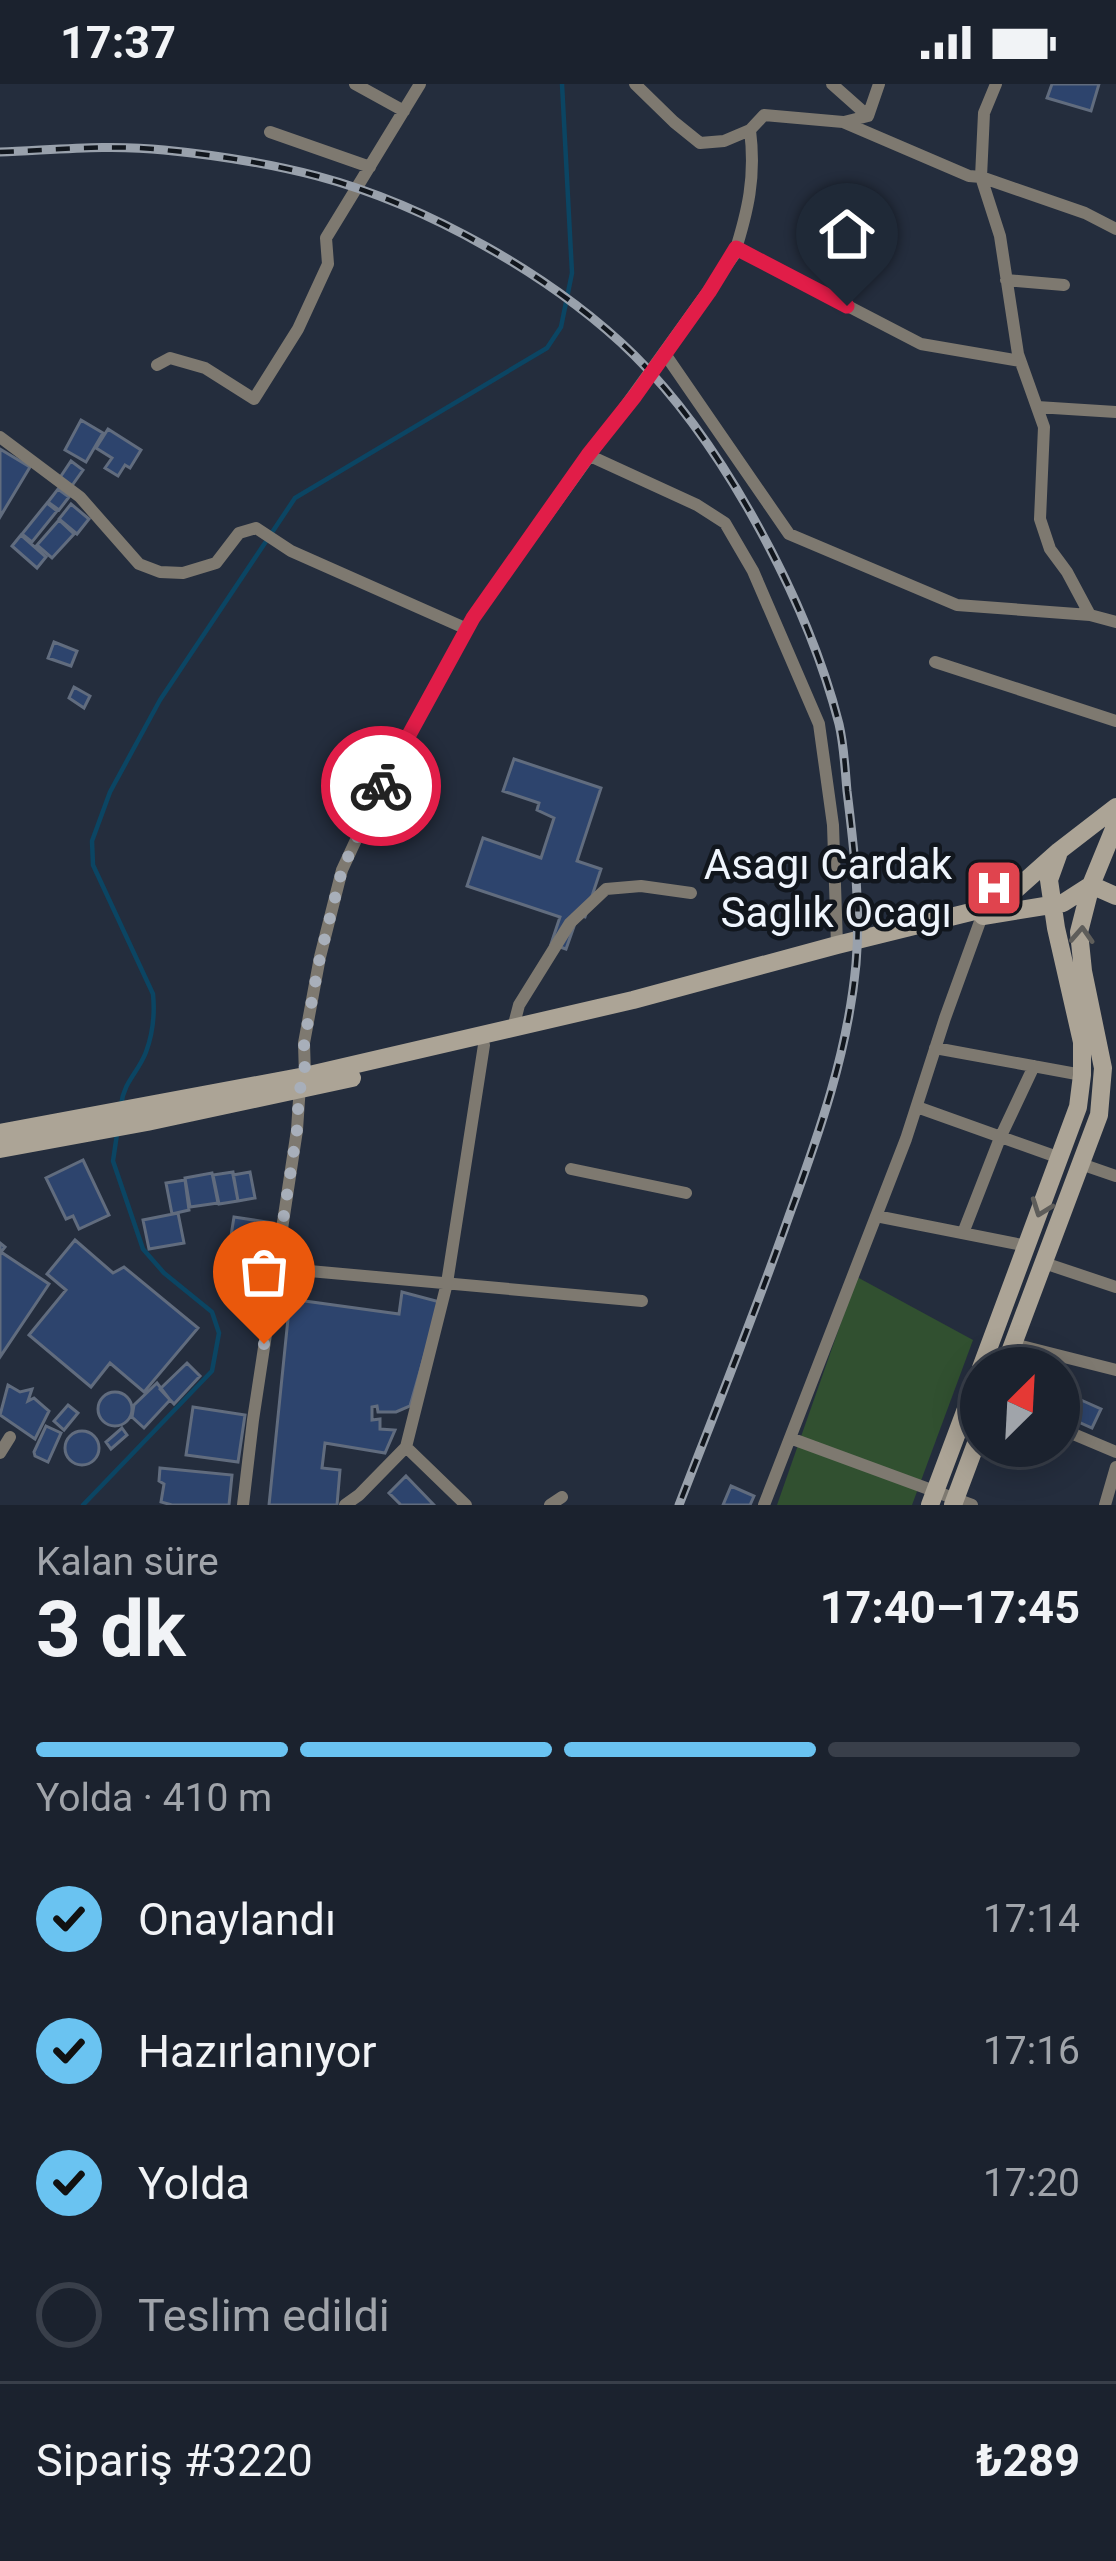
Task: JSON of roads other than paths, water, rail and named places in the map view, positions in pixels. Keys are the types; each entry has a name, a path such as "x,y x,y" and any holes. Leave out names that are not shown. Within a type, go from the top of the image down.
{"main road":[{"path":"302,1083 987,908 1116,807"},
{"path":"1012,1347 1099,1115 1103,1068 1079,932 1091,885 1116,824"},
{"path":"1059,851 1049,880 1052,904 1082,1042 1100,1078"},
{"path":"1091,885 1116,896"},
{"path":"0,1133 145,1114 484,1045 982,916 1063,903 1091,885"},
{"path":"989,1347 1078,1107 1100,1078"},
{"path":"0,1149 79,1126"},
{"path":"933,1499 960,1425"},
{"path":"960,1503 970,1467"}],"street":[{"path":"355,84 404,111"},
{"path":"157,365 170,358 205,368 254,399 298,329 328,264 326,238 420,84"},
{"path":"635,84 700,142 724,141 750,130 764,115 843,122 970,176 1084,213 1116,229"},
{"path":"832,84 868,116"},
{"path":"868,116 879,84"},
{"path":"996,84 984,112 981,177 1000,236 1020,361 1044,427 1040,519 1050,549 1090,615"},
{"path":"843,122 868,116"},
{"path":"243,1505 297,1130 304,1043 342,870 381,786 467,629 734,256 754,165 750,130"},
{"path":"271,132 370,167"},
{"path":"736,248 921,344 1020,361"},
{"path":"1006,280 1064,285"},
{"path":"664,354 789,534 957,605 1090,615 1116,622"},
{"path":"1036,407 1116,412"},
{"path":"0,437 80,497 139,564 183,574 216,563 239,533 256,528 291,551 467,629"},
{"path":"588,455 697,505 724,523 753,571 819,724 833,825 837,945"},
{"path":"935,662 1116,721"},
{"path":"513,1028 519,1005 570,923 606,890 640,886 692,893"},
{"path":"764,1505 917,1107 982,916"},
{"path":"345,1505 406,1447 447,1283 484,1045"},
{"path":"935,1048 1100,1078"},
{"path":"963,1233 1034,1066"},
{"path":"917,1107 1060,1158"},
{"path":"1081,1164 1116,1176"},
{"path":"571,1168 686,1193"},
{"path":"876,1216 1027,1246"},
{"path":"1044,1263 1116,1287"},
{"path":"276,1268 642,1301"},
{"path":"1013,1344 1116,1370"},
{"path":"0,1453 10,1437"},
{"path":"1080,1437 1116,1452"},
{"path":"790,1438 933,1499 960,1503"},
{"path":"406,1447 466,1505"},
{"path":"1105,1505 1116,1467"}],"waterway":[{"path":"121,1105 148,1045 154,1001 93,865 92,841 110,792 160,700 295,498 547,348 561,327 572,273 562,84"},
{"path":"83,1505 212,1371 219,1333 212,1312 143,1249 113,1161 117,1134"}],"railway":[{"path":"0,152 144,148 260,163 359,189 486,247 602,326 667,391 730,478 784,577 825,677 841,732 856,878 856,964 839,1061 821,1123 679,1505"}],"place":[{"name":"Asagı Cardak Saglık Ocagı","path":"994,888"}]}
